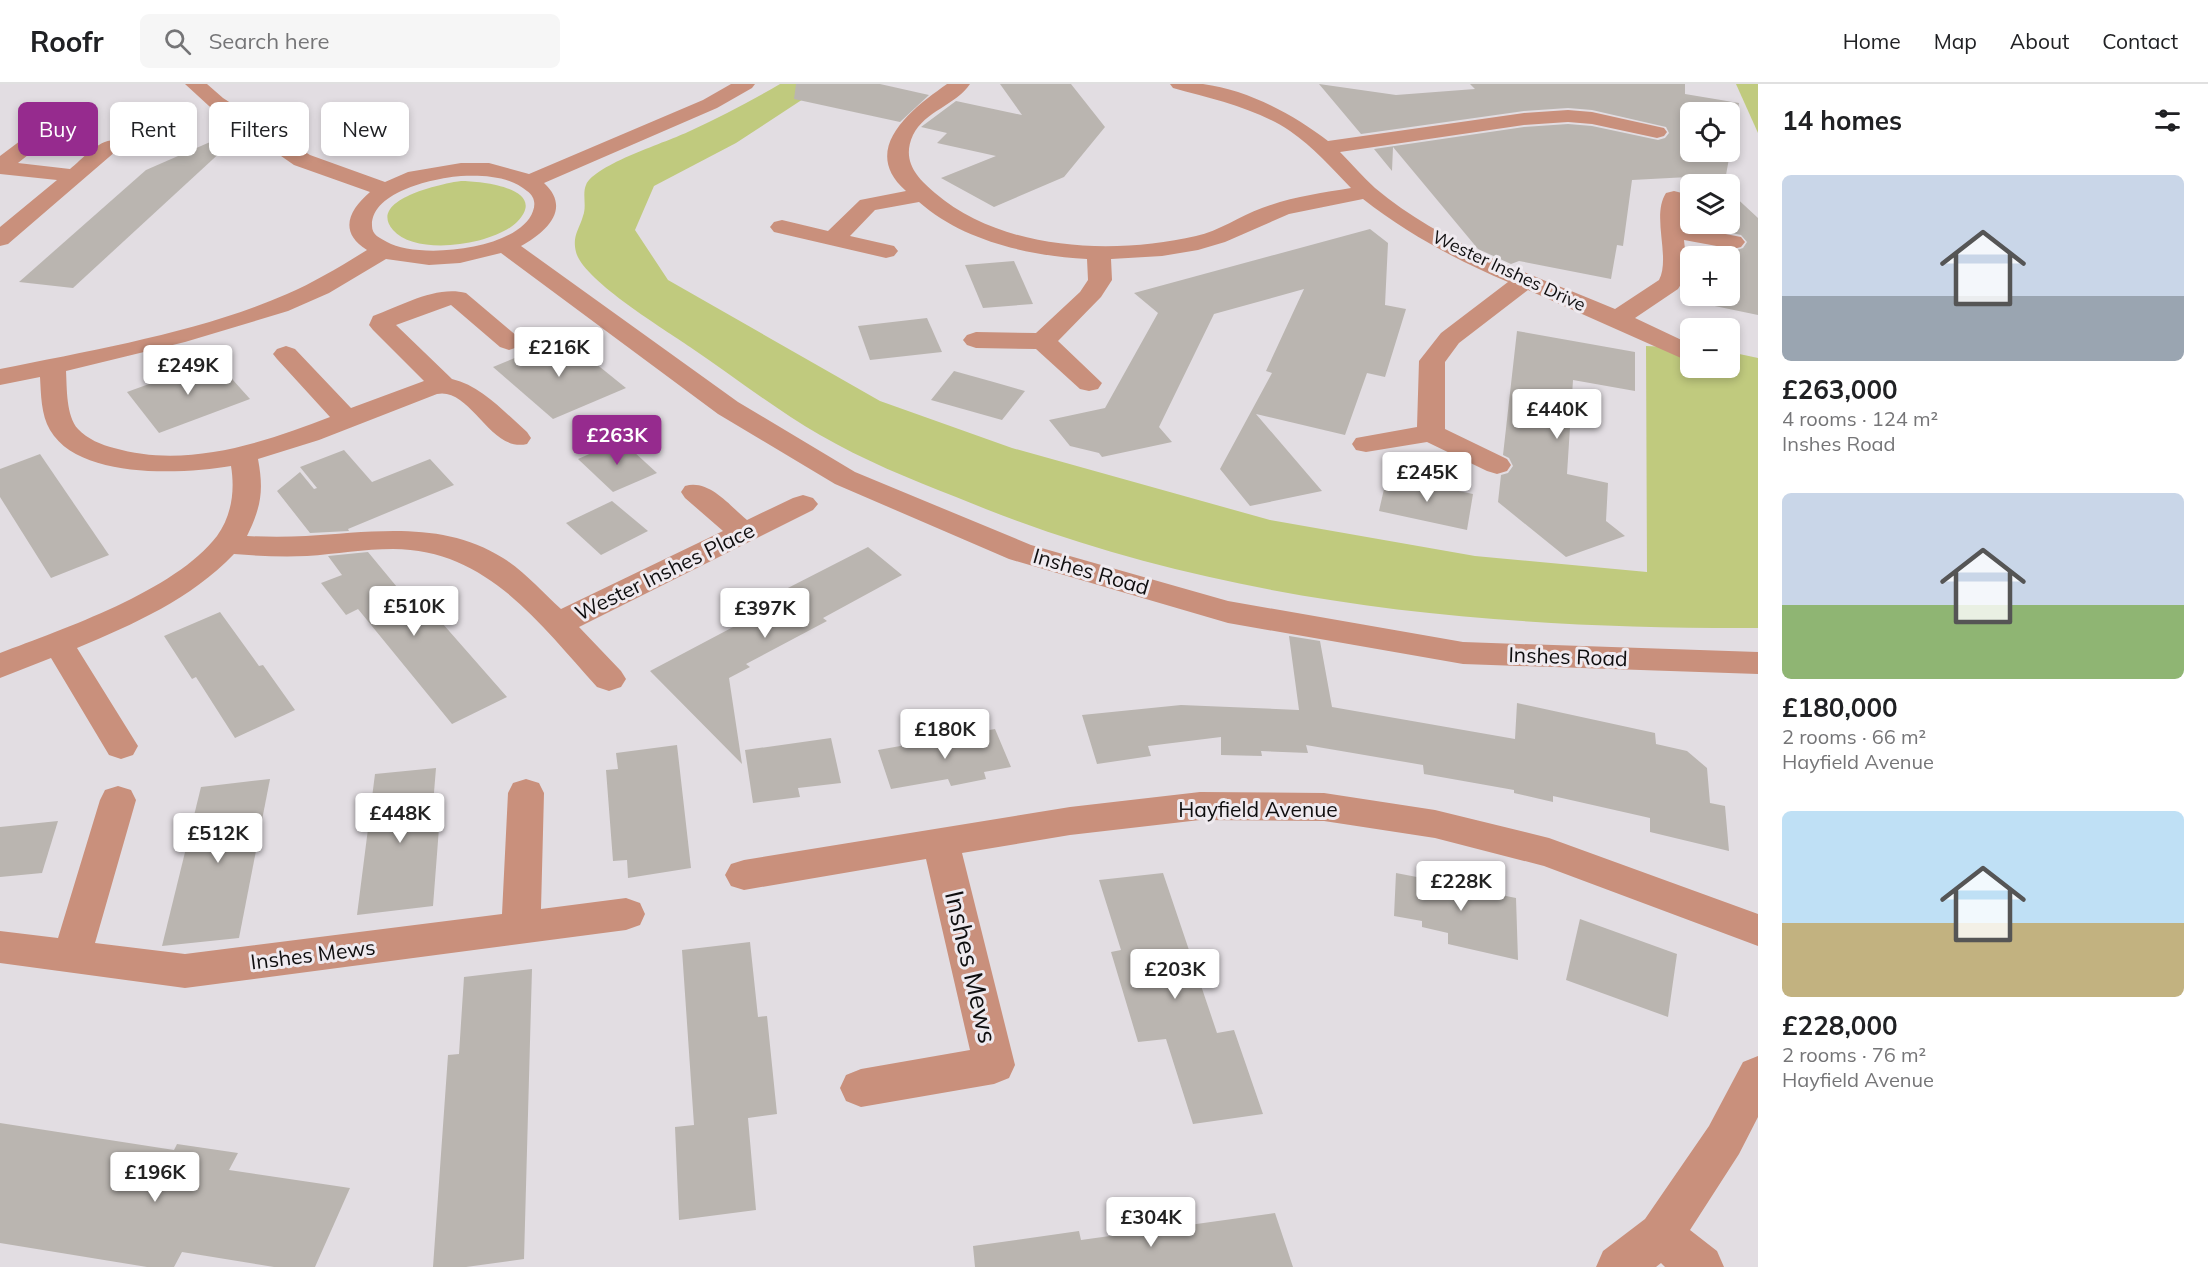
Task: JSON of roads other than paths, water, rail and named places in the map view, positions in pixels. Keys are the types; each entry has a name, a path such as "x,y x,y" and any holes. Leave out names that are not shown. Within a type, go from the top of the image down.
{"street":[{"path":"195,84 216,102 302,160 386,190"},
{"path":"530,182 710,104 745,84"},
{"path":"960,84 918,116 903,133 898,152 904,177 921,195 955,219 990,233 1036,246 1099,253 1151,250 1199,243 1239,229 1269,213 1300,204 1367,192"},
{"name":"Wester Inshes Drive","path":"1180,84 1222,95 1266,111 1297,128 1324,148 1367,192 1431,236 1468,256 1680,348"},
{"path":"1580,94 1582,117"},
{"path":"1324,148 1524,119 1582,117 1657,132"},
{"path":"0,239 110,147"},
{"path":"0,166 18,152"},
{"path":"0,166 75,176"},
{"path":"460,169 487,170 511,174 530,182 542,192 546,205 541,219 527,233 505,245 475,254 442,258 410,256 384,250 368,240 360,228 361,215 370,202 386,190 416,177 460,169"},
{"path":"834,238 868,205 921,195"},
{"path":"1617,319 1669,284 1675,272 1672,231 1674,198"},
{"path":"0,208 33,211"},
{"path":"782,227 886,251"},
{"path":"1672,231 1733,242"},
{"name":"Inshes Road","path":"505,245 728,408 845,478 1020,552 1228,612 1463,653 1755,670"},
{"path":"0,377 214,326 280,306 321,287 384,250"},
{"path":"1043,342 1095,289 1100,280 1099,253"},
{"path":"1431,433 1432,361 1450,338 1524,281"},
{"path":"443,385 382,325 382,321 446,298 457,298 509,342"},
{"path":"976,340 1043,342 1089,383"},
{"path":"286,354 347,418"},
{"path":"52,366 56,404 64,430 86,448 113,458 145,464 194,463 243,455 307,435 382,404 443,385 457,387 517,438"},
{"path":"1366,444 1431,433 1497,465"},
{"path":"0,666 146,604 191,576 228,544 243,515 249,484 243,455"},
{"path":"695,492 744,533"},
{"name":"Wester Inshes Place","path":"228,544 306,546 350,540 406,539 450,546 483,559 558,624 803,504"},
{"path":"558,624 609,679"},
{"path":"57,642 121,746"},
{"path":"521,928 526,793"},
{"path":"72,956 118,800"},
{"name":"Hayfield Avenue","path":"744,875 1070,821 1200,806 1324,807 1435,824 1549,853 1758,930"},
{"name":"Inshes Mews","path":"861,1088 994,1065 941,843"},
{"name":"Inshes Mews","path":"0,947 185,971 626,914"},
{"path":"1619,1267 1661,1235 1724,1140 1758,1075"},
{"path":"1661,1235 1701,1267"}]}
